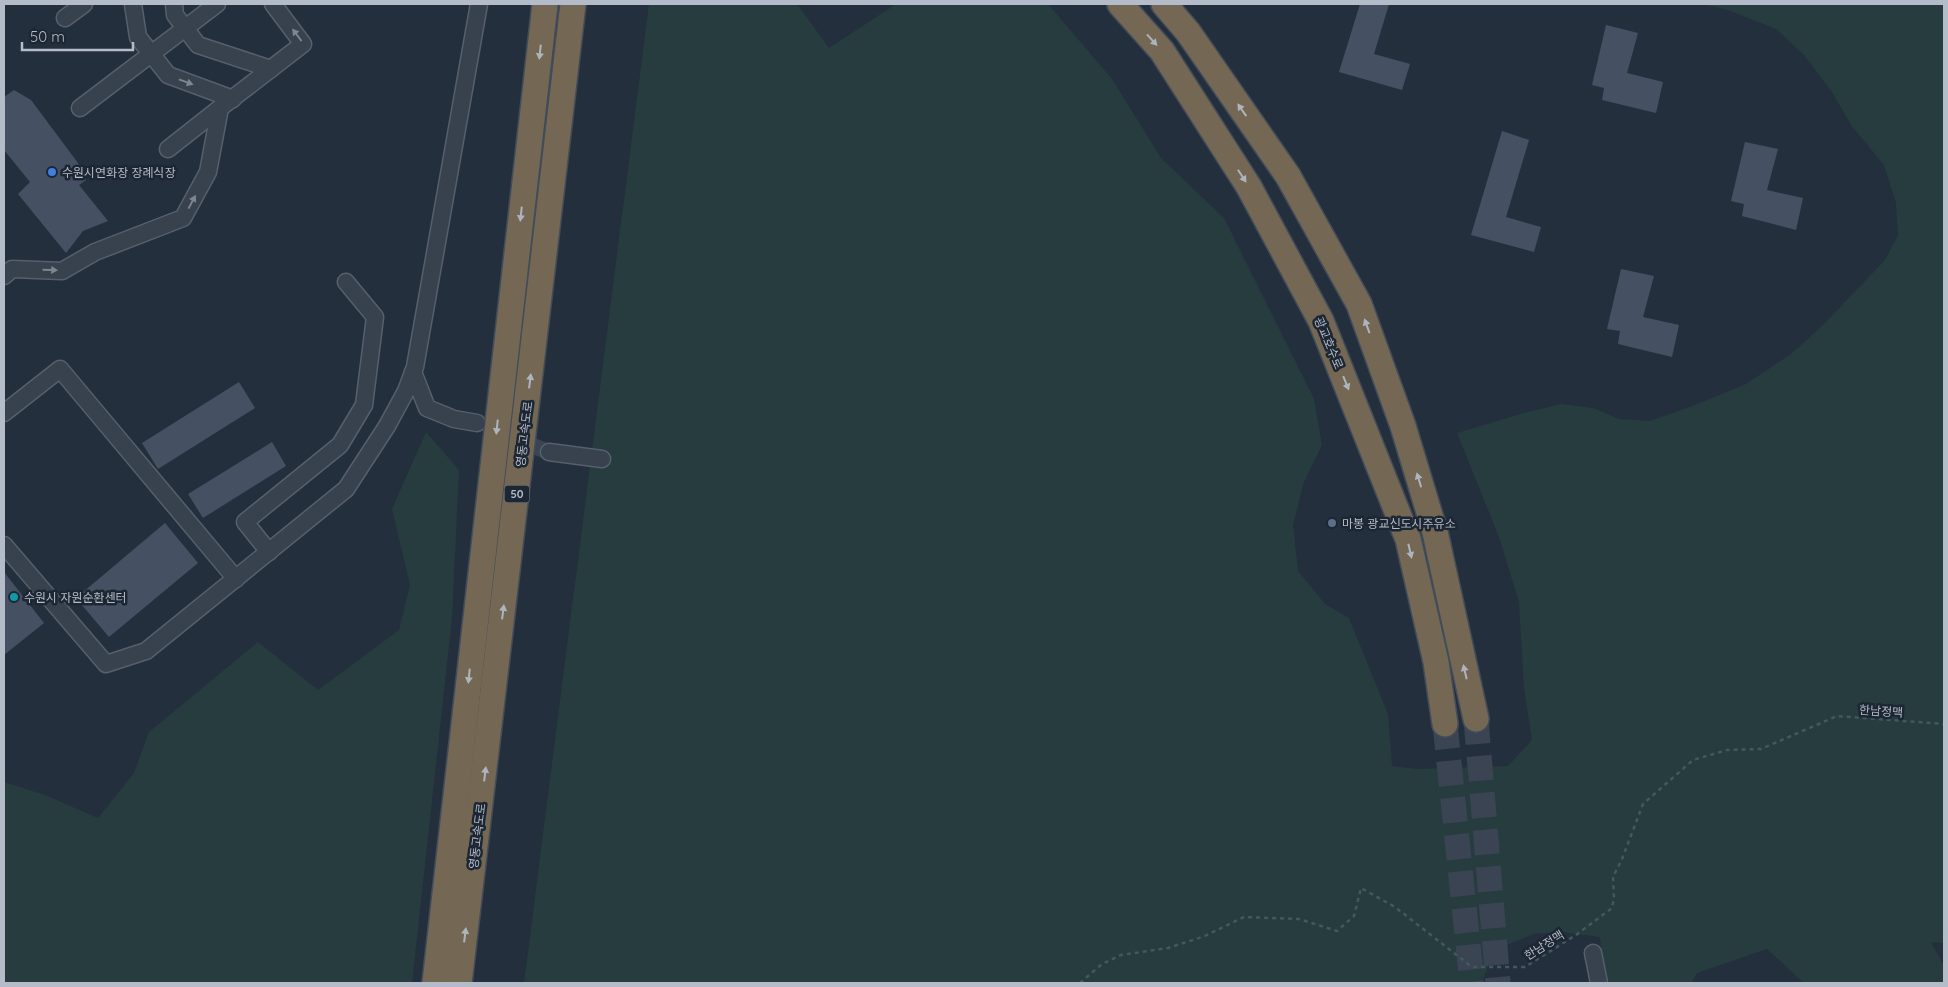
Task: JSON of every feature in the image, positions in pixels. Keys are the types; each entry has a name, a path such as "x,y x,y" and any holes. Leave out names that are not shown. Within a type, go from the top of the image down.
{"highway":[{"name":"영동고속도로","path":"435,983 545,4"},
{"name":"영동고속도로","path":"459,983 574,4"},
{"name":"광교호수로","path":"1120,4 1162,51 1244,179 1321,321 1408,539 1436,662 1445,724"},
{"path":"1164,4 1188,32 1288,176 1359,304 1402,426 1435,532 1476,719"}],"street":[{"path":"65,18 84,4"},
{"path":"133,4 138,37 168,75 227,103"},
{"path":"174,4 175,15 198,45 271,69"},
{"path":"80,108 217,4"},
{"path":"168,150 303,44 273,4"},
{"path":"4,545 106,664 146,651 346,489 387,426 406,391 413,372 479,4"},
{"path":"4,276 12,269 62,271 95,252 183,218 208,172 227,103"},
{"path":"268,552 245,522 340,445 364,405 375,317 346,282"},
{"path":"4,412 60,369 236,579"},
{"path":"413,372 427,408 454,418 477,423"},
{"path":"549,452 602,459"},
{"path":"1593,953 1599,983"}],"path":[{"name":"한남정맥","path":"1080,983 1102,964 1121,955 1168,948 1205,936 1244,917 1299,919 1337,931 1354,916 1361,888 1395,907 1472,967 1525,967 1576,935 1612,908 1614,898 1613,877 1622,860 1643,804 1693,760 1727,750 1761,749 1837,716 1944,724"}],"green space":[{"path":"649,4 797,4 829,48 896,4 1048,4 1112,79 1161,158 1224,218 1314,399 1322,445 1304,482 1293,525 1298,571 1325,604 1349,618 1388,714 1392,766 1417,769 1508,766 1532,740 1524,688 1519,602 1499,537 1457,433 1561,404 1593,408 1619,419 1650,421 1746,384 1791,354 1821,327 1885,260 1898,235 1896,203 1884,165 1851,125 1832,92 1804,55 1776,29 1728,10 1703,4 1944,4 1944,943 1931,942 1944,966 1944,983 1804,983 1767,949 1697,973 1691,983 1611,983 1605,977 1600,937 1562,932 1534,934 1494,950 1482,983 524,983"},
{"path":"426,432 459,470 452,618 412,983 4,983 4,782 45,795 98,818 134,773 149,732 258,642 318,690 399,630 410,585 392,509"}],"building":[{"path":"1360,4 1389,4 1374,54 1410,64 1402,90 1339,72"},
{"path":"1606,25 1638,33 1627,73 1663,82 1656,113 1602,100 1604,88 1592,85"},
{"name":"수원시연화장 장례식장","path":"14,90 31,100 78,163 86,180 79,185 108,221 83,231 66,253 18,194 30,182 4,150 4,97"},
{"path":"1502,131 1529,140 1506,217 1541,227 1534,252 1471,235"},
{"path":"1745,142 1778,149 1767,190 1803,198 1796,230 1742,216 1744,204 1731,201"},
{"path":"1621,269 1654,276 1643,317 1679,325 1672,357 1618,344 1620,331 1607,329"},
{"path":"239,382 255,408 158,469 142,443"},
{"path":"272,442 286,466 203,518 188,494"},
{"path":"165,523 198,563 109,637 76,598"},
{"name":"수원시 자원순환센터","path":"4,572 44,623 4,655"}],"tunnel":[{"path":"488,428 549,452"},
{"path":"1476,719 1498,983"},
{"path":"1445,724 1472,983"}],"place":[{"name":"수원시연화장 장례식장","path":"52,172"},
{"name":"마봉 광교신도시주유소","path":"1332,523"},
{"name":"수원시 자원순환센터","path":"14,597"}]}
